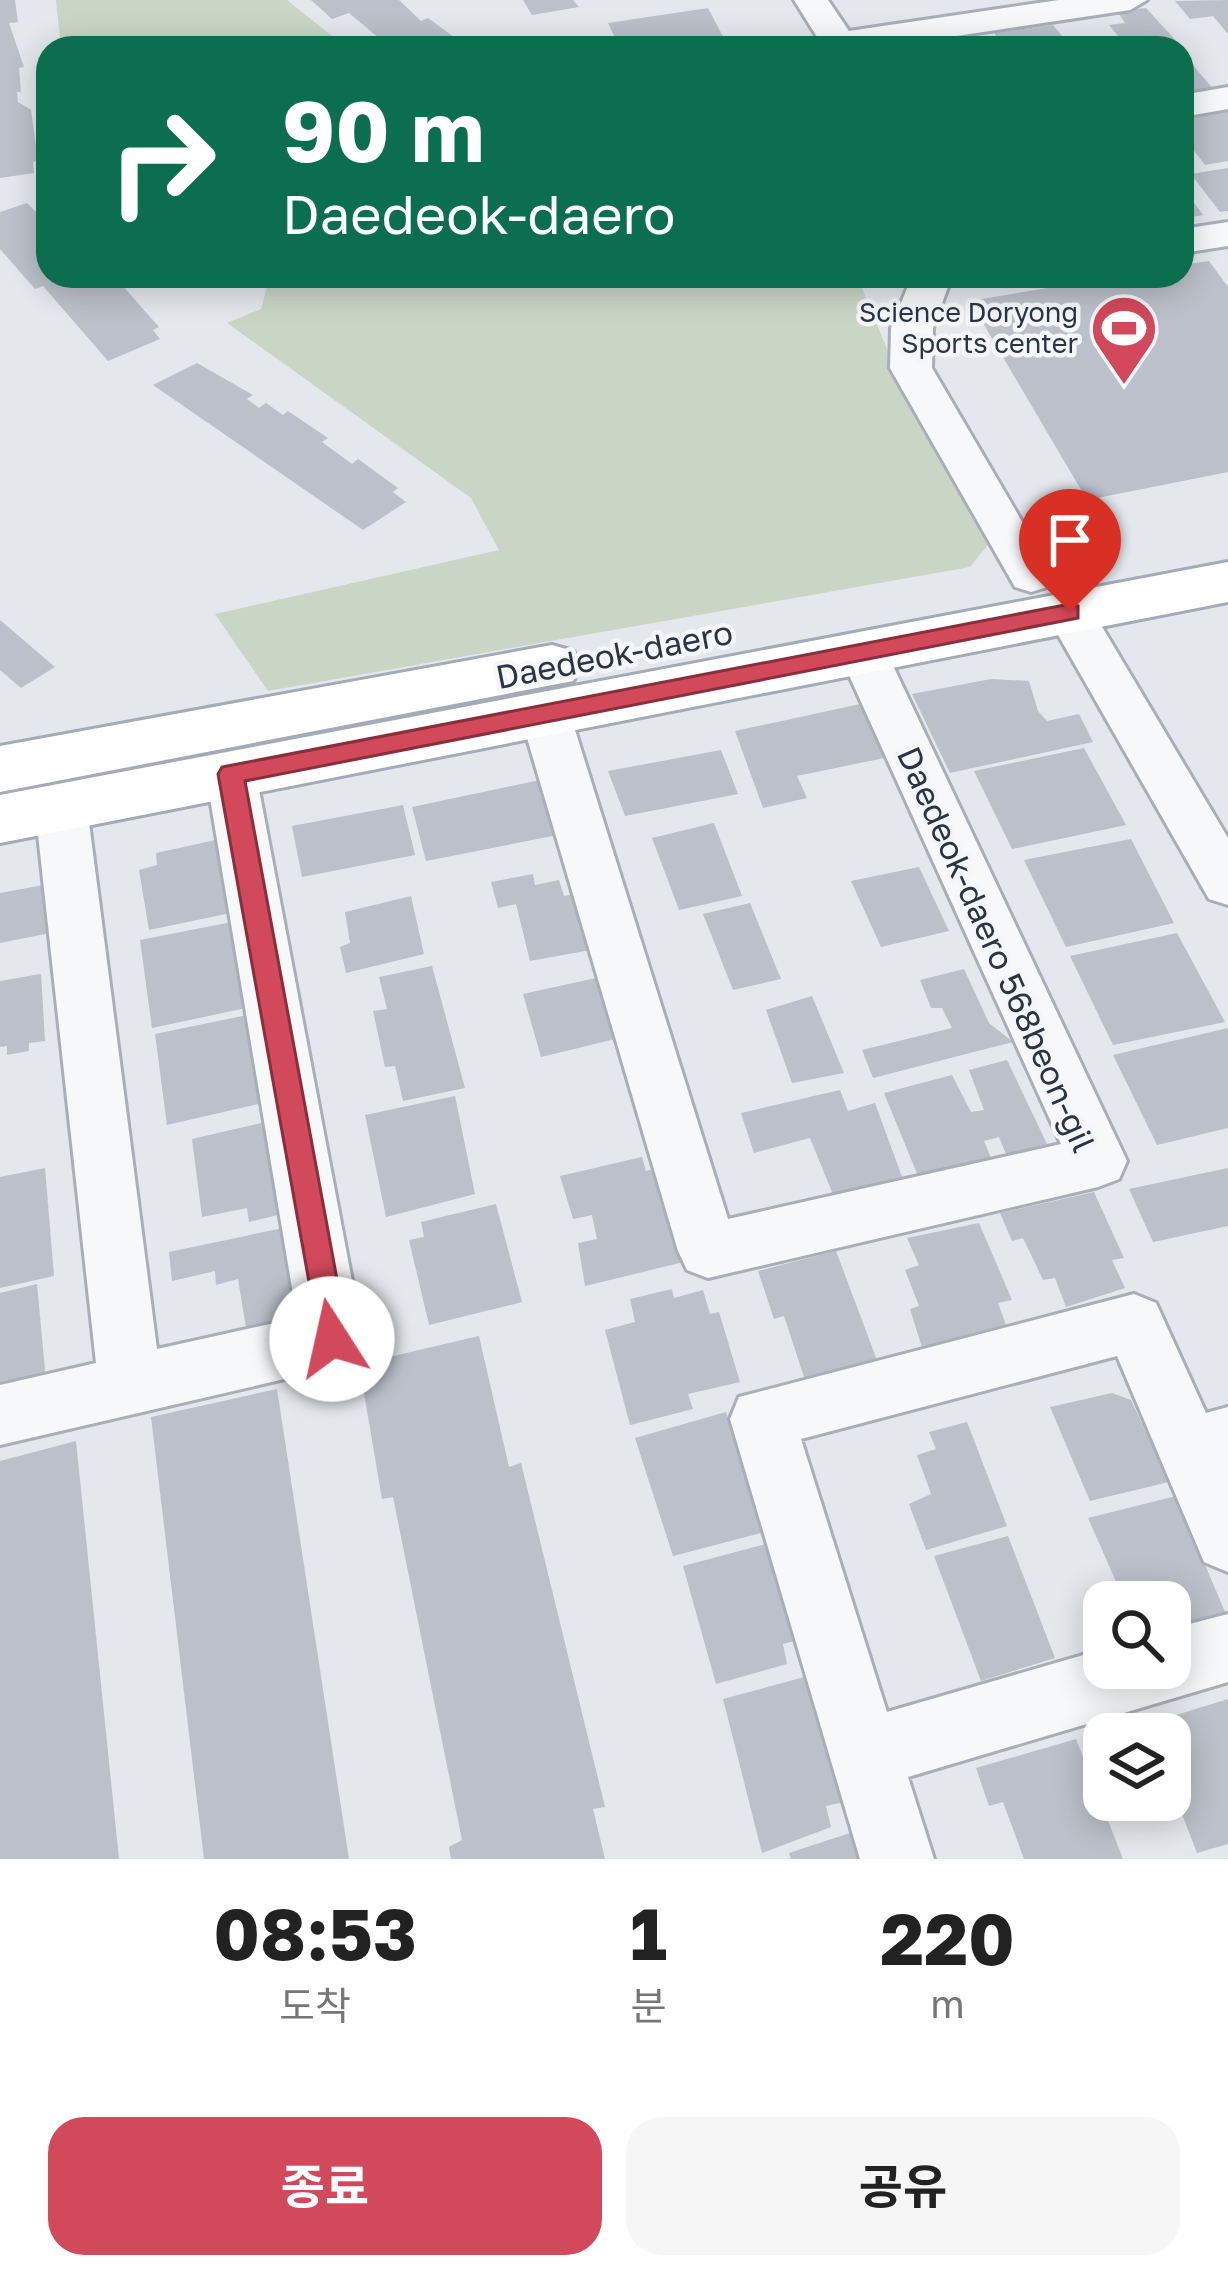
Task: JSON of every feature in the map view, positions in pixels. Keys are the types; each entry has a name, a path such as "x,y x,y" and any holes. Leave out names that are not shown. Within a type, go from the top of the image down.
{"main road":[{"name":"Daedeok-daero","path":"0,819 863,652 1228,539"},
{"name":"Daedeok-daero","path":"0,769 1050,594 1228,582"}],"street":[{"path":"811,0 835,36"},
{"path":"899,36 1130,0"},
{"path":"1194,104 1228,98"},
{"path":"1194,239 1228,234"},
{"path":"934,288 912,328 911,368 1228,884"},
{"name":"Daedeok-daero 568beon-gil","path":"545,714 708,1251 1098,1161 863,652"},
{"path":"0,1415 332,1339 231,774"},
{"path":"61,807 130,1384"},
{"path":"897,1859 762,1419 1134,1323 1208,1443 1228,1539"},
{"path":"1191,1658 1228,1648"},
{"path":"867,1753 1086,1689"}],"green space":[{"path":"56,0 287,0 332,36 60,36"},
{"path":"267,288 862,288 911,407 991,541 970,567 268,691 215,614 499,550 471,498 227,323 261,309"}],"building":[{"path":"0,0 15,0 18,22 9,23 24,67 19,68 18,102 31,110 36,161 34,173 0,178"},
{"path":"311,0 399,0 421,21 428,18 453,36 377,36 349,13 332,19"},
{"path":"523,0 573,0 579,7 532,15"},
{"path":"1228,0 1228,34 1213,16 1190,19 1175,1"},
{"path":"708,8 723,36 614,36 608,23"},
{"path":"1146,8 1172,36 1118,36 1109,25 1125,23 1117,11"},
{"path":"1053,25 1062,36 996,36 994,33"},
{"path":"1194,66 1214,90 1194,94"},
{"path":"1228,109 1228,161 1205,165 1194,151 1194,114"},
{"path":"1228,168 1228,211 1220,212 1194,174"},
{"path":"27,203 36,212 38,288 35,289 0,249 0,212"},
{"name":"Science Doryong Sports center","path":"1209,261 1228,287 1228,472 1087,500 970,301 1048,288 1194,288 1194,263"},
{"path":"45,288 125,288 159,327 153,330 160,339 108,361"},
{"path":"197,363 253,395 247,399 259,408 266,403 283,415 288,411 328,438 322,442 352,464 358,459 398,488 393,492 406,502 363,530 153,385"},
{"path":"0,620 55,667 21,688 0,670"},
{"path":"991,679 1029,681 1038,711 1047,721 1079,714 1093,742 950,773 912,694"},
{"path":"860,704 884,758 797,776 807,798 763,808 735,731"},
{"path":"1084,748 1126,825 1012,849 974,771"},
{"path":"721,750 738,794 625,816 608,771"},
{"path":"540,780 558,835 426,861 412,807"},
{"path":"403,805 415,855 302,877 292,826"},
{"path":"714,823 742,896 679,910 652,838"},
{"path":"220,839 231,913 149,930 139,870 157,865 156,853"},
{"path":"1131,839 1174,923 1066,947 1024,860"},
{"path":"919,867 949,931 881,947 851,881"},
{"path":"533,874 535,885 559,880 564,896 580,893 596,949 530,961 516,904 498,908 491,882"},
{"path":"54,883 60,931 0,943 0,893"},
{"path":"411,896 424,954 346,973 340,947 350,943 345,912"},
{"path":"750,903 781,979 733,990 703,914"},
{"path":"232,922 246,1008 152,1028 140,940"},
{"path":"1177,933 1225,1022 1113,1045 1070,956"},
{"path":"432,966 465,1088 403,1101 395,1066 385,1067 373,1011 387,1009 379,977"},
{"path":"964,969 989,1023 1013,1042 873,1078 862,1050 952,1028 942,1008 931,1008 920,980"},
{"path":"41,974 45,1041 29,1043 29,1051 7,1055 7,1046 0,1047 0,981"},
{"path":"596,978 615,1039 541,1057 523,994"},
{"path":"812,996 844,1073 792,1083 766,1010"},
{"path":"247,1015 263,1103 167,1125 155,1034"},
{"path":"1228,1028 1228,1128 1157,1145 1113,1055"},
{"path":"1007,1060 1047,1144 1006,1154 999,1137 984,1141 991,1158 918,1176 884,1093 952,1075 971,1112 984,1110 969,1070"},
{"path":"840,1090 848,1111 875,1103 905,1185 836,1202 810,1138 754,1153 741,1113"},
{"path":"455,1096 475,1194 386,1217 365,1115"},
{"path":"266,1122 282,1214 249,1222 247,1208 202,1217 192,1139"},
{"path":"642,1157 646,1171 668,1165 688,1261 585,1286 578,1243 597,1239 592,1215 573,1219 560,1176"},
{"path":"45,1168 54,1276 0,1288 0,1177"},
{"path":"1228,1168 1228,1226 1153,1242 1129,1189"},
{"path":"1094,1192 1124,1258 1112,1260 1125,1288 1066,1307 1055,1278 1043,1280 1023,1238 1012,1241 1000,1213"},
{"path":"496,1204 522,1302 429,1325 409,1240 424,1237 421,1222"},
{"path":"979,1223 1012,1300 998,1303 1009,1333 925,1357 910,1309 919,1306 905,1270 919,1265 907,1238"},
{"path":"283,1228 296,1309 287,1310 289,1331 248,1340 238,1279 216,1285 215,1271 172,1281 169,1252"},
{"path":"836,1251 878,1363 805,1380 784,1316 774,1319 758,1271"},
{"path":"37,1284 46,1381 0,1392 0,1293"},
{"path":"672,1289 674,1298 703,1290 710,1314 719,1312 740,1382 688,1394 693,1409 630,1425 605,1330 635,1322 630,1299"},
{"path":"479,1336 509,1467 521,1463 605,1807 593,1809 605,1859 451,1859 449,1847 462,1840 393,1497 382,1499 359,1364"},
{"path":"277,1389 349,1859 204,1859 151,1417"},
{"path":"1112,1393 1131,1400 1169,1482 1090,1501 1050,1407"},
{"path":"726,1412 765,1532 673,1556 635,1438"},
{"path":"967,1422 1007,1526 926,1550 909,1504 931,1494 917,1455 936,1449 929,1432"},
{"path":"76,1441 119,1859 0,1859 0,1461"},
{"path":"1176,1496 1228,1619 1191,1629 1191,1581 1116,1581 1088,1518"},
{"path":"1008,1536 1055,1658 981,1681 934,1556"},
{"path":"777,1541 806,1638 783,1644 787,1664 716,1684 683,1566"},
{"path":"819,1673 858,1799 826,1806 831,1827 762,1853 723,1699"},
{"path":"1228,1699 1228,1844 1197,1853 1185,1821 1191,1821 1191,1713 1183,1713"},
{"path":"1076,1739 1083,1757 1083,1821 1108,1821 1123,1859 1024,1859 1003,1802 989,1806 976,1768"},
{"path":"868,1827 878,1859 791,1859 789,1853"}],"place":[{"name":"Science Doryong Sports center","path":"1124,387"}],"route":[{"path":"332,1339 231,774 1070,612"}]}
